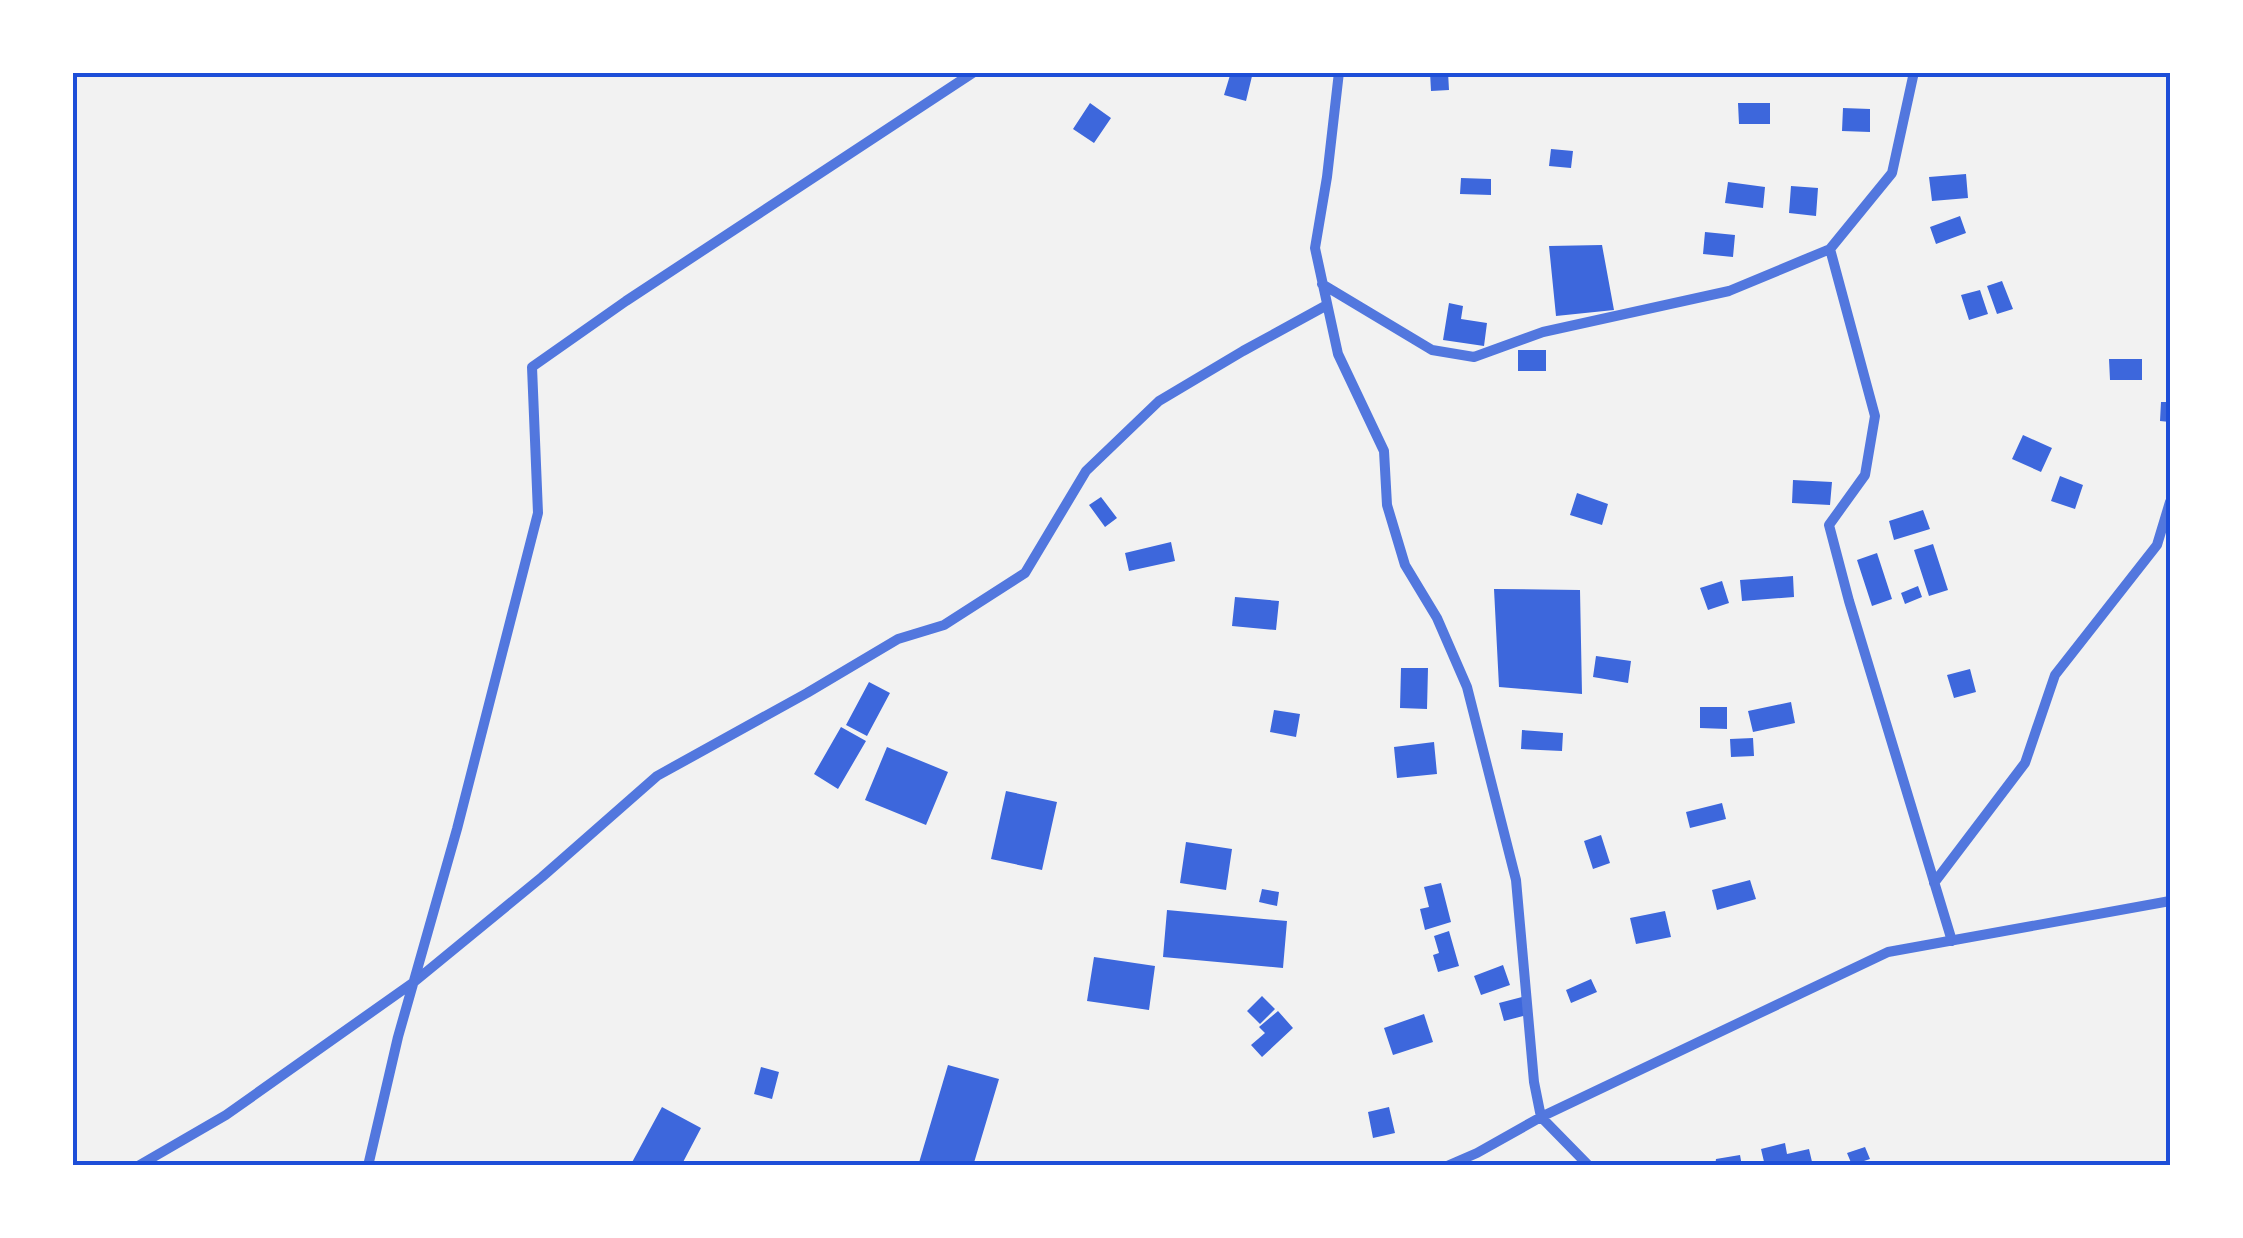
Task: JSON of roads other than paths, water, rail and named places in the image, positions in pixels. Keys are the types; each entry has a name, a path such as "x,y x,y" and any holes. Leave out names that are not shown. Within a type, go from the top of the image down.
{"street":[{"path":"368,1166 398,1037 538,514 532,367 626,300 974,72"},
{"path":"1340,72 1315,248 1322,284 1338,354 1384,450 1387,505 1405,565 1438,618 1467,687 1516,880 1540,1118 1589,1166"},
{"path":"1322,284 1432,350 1474,357 1543,332 1728,291 1830,249 1892,173 1914,72"},
{"path":"1830,249 1875,416 1865,475 1830,525 1849,601 1952,941"},
{"path":"138,1166 226,1115 414,982 657,776 898,639 944,625 1025,573 1086,470 1159,401 1327,305"},
{"path":"1934,882 2025,763 2055,676 2157,544 2170,502"},
{"path":"1447,1166 1888,952 2170,901"}]}
